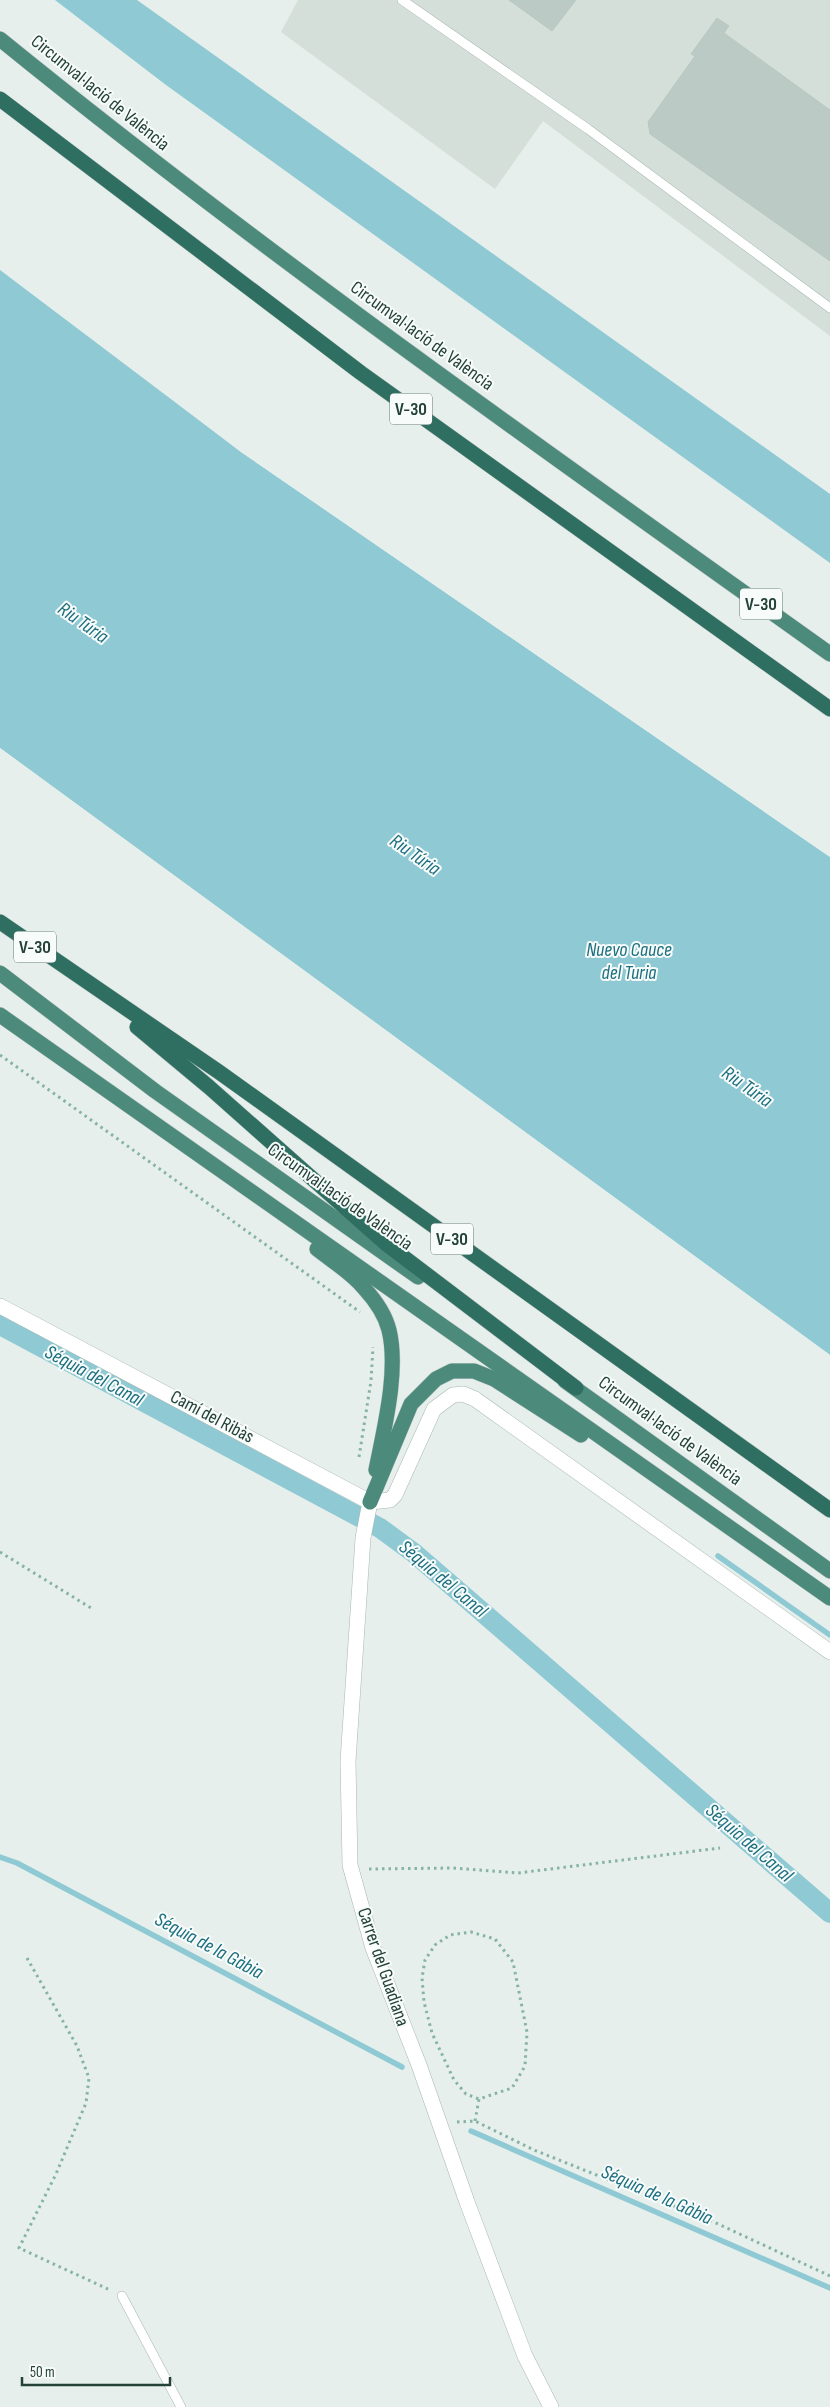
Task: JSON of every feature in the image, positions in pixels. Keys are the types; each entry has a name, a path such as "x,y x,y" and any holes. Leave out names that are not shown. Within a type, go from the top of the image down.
{"highway":[{"name":"Circumval·lació de València","path":"0,39 120,137 378,330 830,654"},
{"name":"V-30","path":"0,99 361,373 830,709"},
{"name":"Circumval·lació de València","path":"0,922 70,972 227,1078 830,1510"},
{"path":"70,972 209,1087 385,1243 576,1388"},
{"name":"Circumval·lació de València","path":"0,974 58,1015 155,1091 576,1388 830,1571"},
{"path":"0,1015 830,1598"},
{"path":"190,1149 363,1286 380,1309 389,1330 392,1357 385,1424 370,1502"},
{"path":"370,1502 411,1404 436,1379 452,1371 474,1371 509,1388 816,1588"}],"street":[{"name":"Camí del Ribàs","path":"0,1306 370,1502"},
{"path":"370,1502 390,1500 395,1495 434,1409 453,1395 463,1394 475,1399 830,1652"},
{"name":"Carrer del Guadiana","path":"370,1502 363,1538 348,1761 351,1869 373,1948 525,2356 550,2407"}],"lane":[{"path":"402,0 588,129 830,308"},
{"path":"122,2296 181,2407"}],"path":[{"path":"0,1055 363,1314"},
{"path":"358,1464 371,1381 373,1341"},
{"path":"0,1552 91,1608"},
{"path":"351,1869 452,1868 518,1873 720,1848"},
{"path":"471,1932 495,1939 513,1962 526,2032 525,2066 512,2088 479,2099 466,2094 454,2080 432,2033 422,1978 425,1960 434,1945 450,1935 471,1932"},
{"path":"27,1958 77,2046 89,2078 86,2103 64,2156 19,2248 122,2296"},
{"path":"475,2121 479,2099"},
{"path":"439,2123 475,2121 534,2150 714,2222 830,2276"}],"shaded area":[{"path":"298,0 830,0 830,336 543,121 495,189 281,32"}],"water":[{"path":"55,0 137,0 830,494 830,563 166,85"},
{"name":"Nuevo Cauce del Turia","path":"0,266 241,452 830,857 830,1355 0,748"}],"pier":[{"path":"0,263 243,450 830,854 830,857 241,452 0,270"},
{"path":"0,748 830,1355 830,1358 0,751"}],"building":[{"path":"509,0 576,0 552,31"},
{"path":"717,18 729,26 724,33 830,110 830,261 650,134 648,122 695,56 691,54"}],"waterway":[{"name":"Séquia del Canal","path":"0,1325 380,1528 414,1553 830,1913"},
{"path":"718,1556 830,1635"},
{"name":"Séquia de la Gàbia","path":"0,1857 17,1863 402,2067"},
{"name":"Séquia de la Gàbia","path":"471,2131 830,2288"}],"water label":[{"name":"Riu Túria","path":"83,623"},
{"name":"Riu Túria","path":"415,855"},
{"name":"Riu Túria","path":"747,1087"}]}
